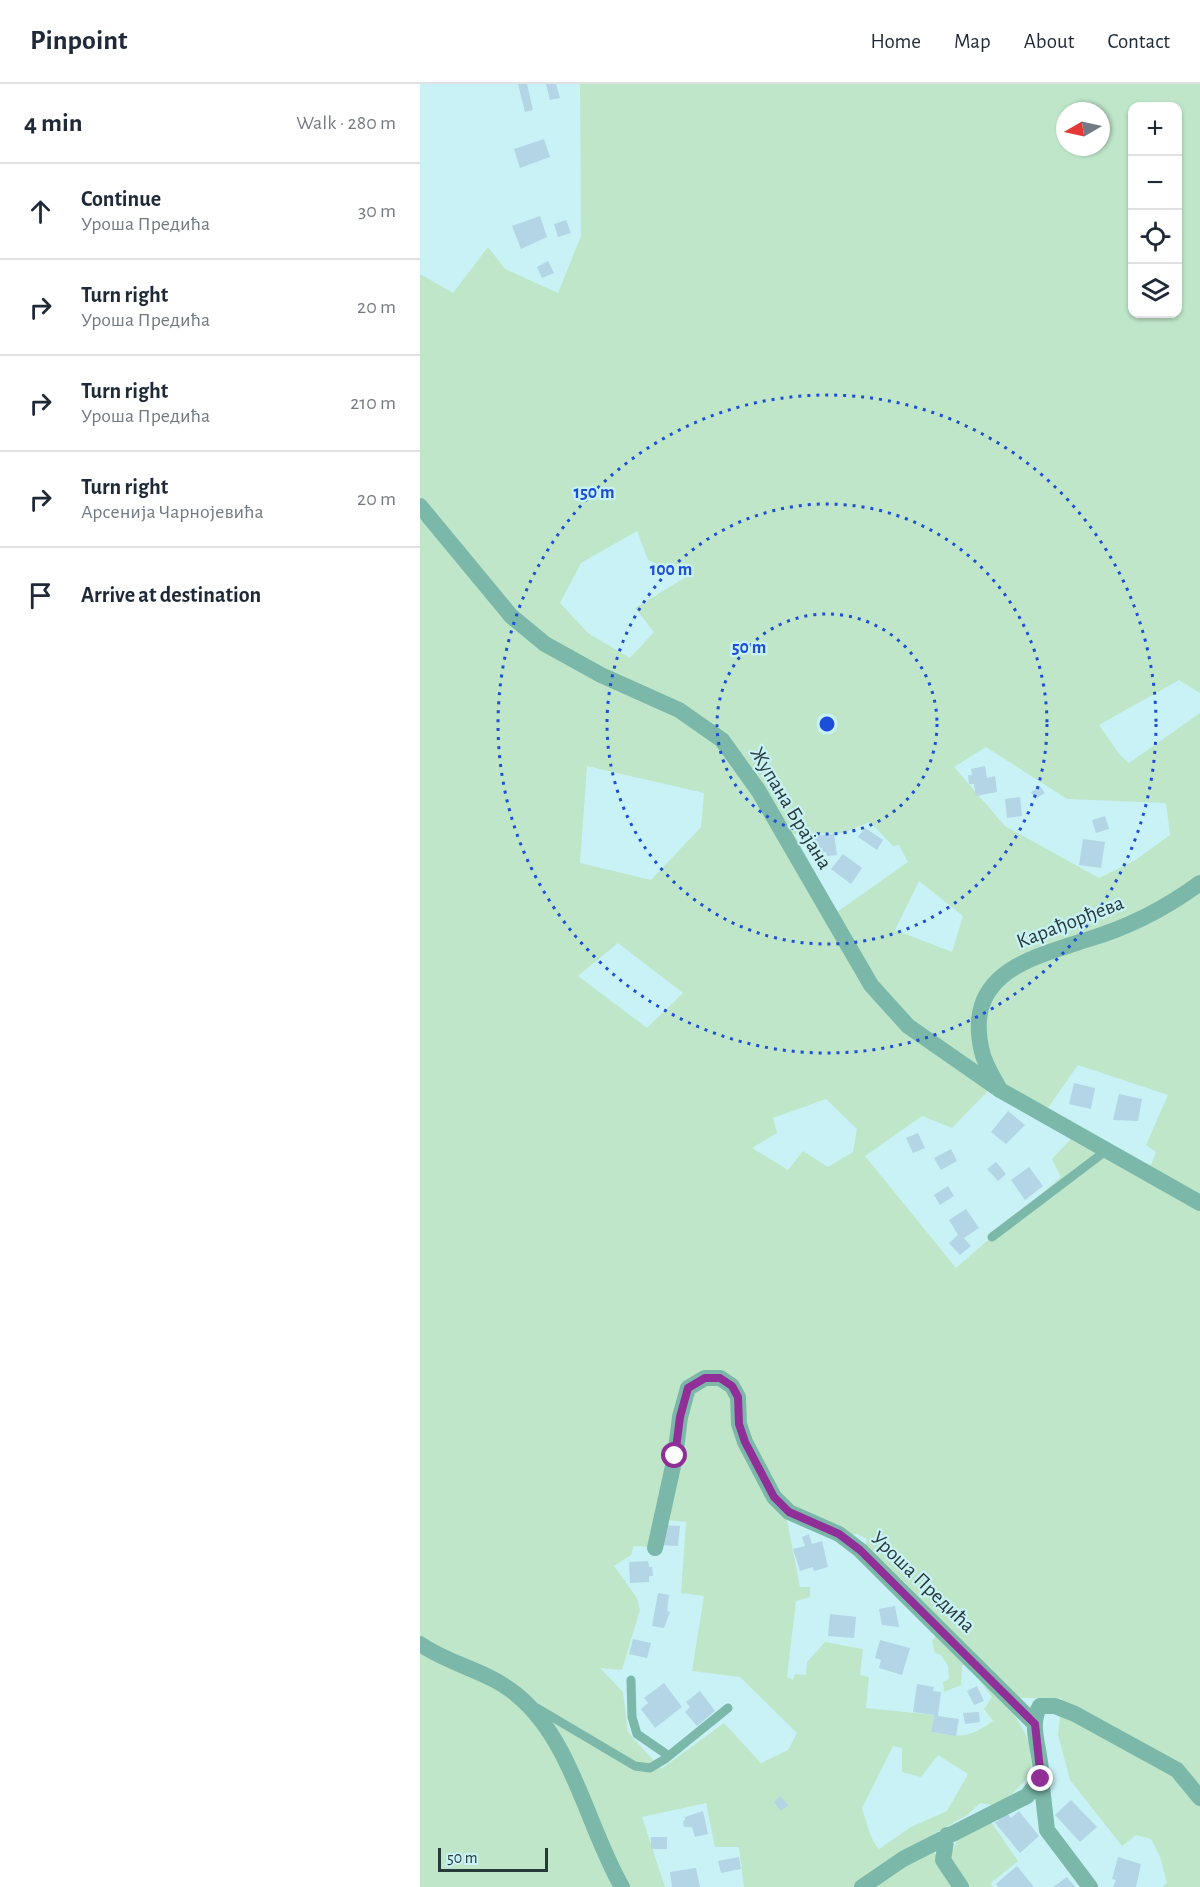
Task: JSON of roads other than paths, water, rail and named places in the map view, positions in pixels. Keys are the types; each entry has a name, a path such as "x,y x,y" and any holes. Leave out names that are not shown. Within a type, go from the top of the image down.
{"street":[{"name":"Жупана Брајана","path":"420,506 511,616 545,644 601,675 679,710 722,740 758,790 871,985 908,1026 1000,1090 1200,1203"},
{"name":"Карађорђева","path":"1000,1090 983,1054 977,1021 985,996 1000,977 1025,960 1141,920 1200,883"},
{"name":"Уроша Предића","path":"655,1548 675,1456 680,1417 688,1388 705,1378 720,1378 732,1386 738,1397 739,1424 745,1442 774,1497 789,1512 839,1534 860,1550 1035,1724"},
{"path":"420,1644 483,1672 518,1695 550,1731 622,1887"},
{"path":"1089,1887 1047,1830 1035,1724 1035,1715 1040,1706 1055,1706 1076,1714 1177,1770 1200,1798"},
{"path":"861,1887 946,1834 1027,1796 1041,1779"},
{"path":"946,1834 943,1860 961,1887"}],"lane":[{"path":"992,1237 1107,1150"},
{"path":"631,1680 632,1717 637,1734 669,1756"},
{"path":"518,1695 635,1766 650,1768 669,1756 728,1708"}]}
